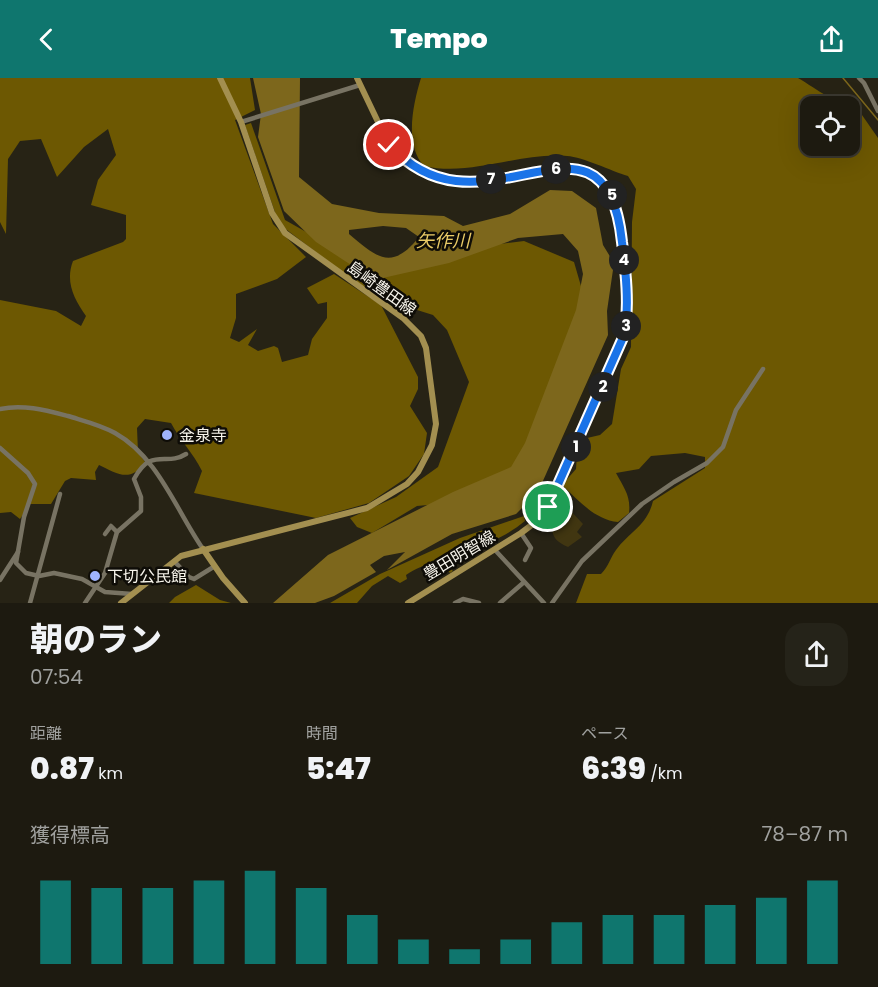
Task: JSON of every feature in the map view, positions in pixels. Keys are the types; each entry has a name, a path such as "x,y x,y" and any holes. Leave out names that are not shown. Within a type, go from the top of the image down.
{"main road":[{"name":"島崎豊田線","path":"121,603 174,561 203,549 367,508 407,484 418,472 432,445 435,432 429,364 421,336 403,318 305,250 285,233 272,213 243,121 220,78"},
{"name":"豊田明智線","path":"359,81 389,145 407,162 431,175 464,182 565,168 584,172 596,178 612,196 621,229 628,306 625,333 554,496 542,515 520,533 408,603"},
{"path":"203,549 245,603"}],"street":[{"path":"859,78 864,83 878,111"},
{"path":"243,121 329,95 359,81"},
{"path":"552,603 582,561 642,504 707,463 723,447 736,410 763,369"},
{"path":"0,409 30,407 103,427 129,441 149,463 203,549"},
{"path":"0,448 28,473 35,484 16,563 21,569 39,576 54,573 82,579 109,594 132,594"},
{"path":"86,603 105,573 117,532 141,511 141,497 134,479 140,468 154,458 178,459 186,454"},
{"path":"30,603 60,494"},
{"path":"105,534 111,526 117,532"},
{"path":"520,533 531,548 525,560"},
{"path":"495,550 523,583 544,603"},
{"path":"0,580 18,552"},
{"path":"174,561 189,577 194,579 215,566"},
{"path":"500,603 523,583"},
{"path":"455,603 463,599 479,603"}],"shaded area":[{"path":"0,78 250,78 255,110 235,120 273,224 306,257 277,279 236,294 236,318 230,338 239,342 257,329 248,345 258,351 274,346 278,348 282,362 308,355 312,339 327,318 327,302 318,304 307,288 334,274 381,305 418,377 418,389 410,406 427,433 424,454 409,476 369,503 316,518 194,493 202,471 195,458 171,423 145,419 137,428 138,452 145,462 134,473 118,474 99,465 95,472 96,480 71,478 65,481 51,504 30,504 20,519 11,512 0,513 0,300 56,311 81,326 86,316 70,283 73,261 123,242 126,239 126,215 91,205 98,180 116,155 108,129 84,147 57,177 41,139 20,141 8,159 6,234 0,222"},
{"path":"421,78 798,78 828,96 800,96 800,156 860,156 860,107 862,107 862,115 878,138 878,603 576,603 587,574 601,574 621,543 647,517 653,501 705,468 705,457 685,453 651,456 639,469 616,473 629,502 629,513 618,522 594,513 562,485 576,469 577,454 587,438 600,435 612,424 621,369 631,347 632,222 636,189 628,176 589,161 567,156 531,157 459,169 424,166 414,147 413,112"},
{"path":"251,123 285,220 324,242 370,276 490,245 524,241 574,262 583,293 535,428 509,476 438,504 417,506 372,533 357,527 350,518 396,497 438,467 469,382 447,330 433,315 382,299 366,290 279,224 245,125"},
{"path":"568,508 583,524 577,532 582,537 568,547 556,539 552,526"},
{"path":"524,516 525,521 506,534 492,541 471,545 469,556 463,562 456,556 448,556 445,563 453,571 450,573 445,568 434,564 429,565 406,575 407,579 400,583 388,576 372,586 357,603 330,603 380,574 460,538"},
{"path":"196,585 220,600 231,603 169,603"}],"water":[{"name":"矢作川","path":"253,78 300,78 299,177 332,204 379,213 444,216 463,226 510,214 550,190 572,191 596,208 603,245 614,263 607,311 608,335 538,492 516,514 452,534 387,570 405,552 384,556 370,565 376,572 334,596 315,603 273,603 328,555 453,492 511,467 525,443 576,310 583,274 578,251 563,234 518,238 449,263 374,280 316,242 284,211 258,137 261,114","holes":["383,226 406,228 419,237 401,254 392,257 376,254 349,234 349,230"]}],"waterway":[{"path":"843,78 878,120"}],"place":[{"name":"金泉寺","path":"167,435"},
{"name":"下切公民館","path":"95,576"}],"route":[{"path":"389,145 418,169 447,180 479,181 565,168 575,169 596,178 606,186 612,196 621,229 628,306 625,333 619,352 548,507"}]}
